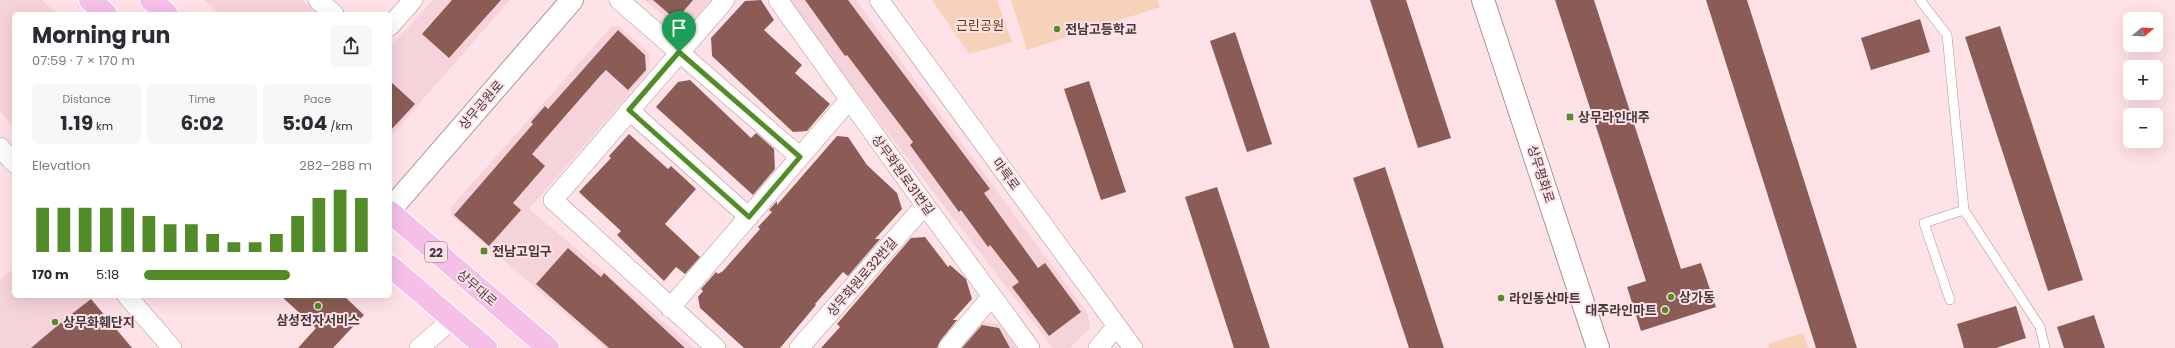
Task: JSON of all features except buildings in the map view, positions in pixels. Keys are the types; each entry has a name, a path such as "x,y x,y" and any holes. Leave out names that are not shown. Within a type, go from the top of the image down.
{"main road":[{"path":"90,0 104,12"},
{"path":"152,0 165,12"},
{"name":"상무대로","path":"392,213 548,348"},
{"path":"392,268 486,348"}],"street":[{"path":"318,0 332,12"},
{"path":"392,24 414,0"},
{"name":"상무공원로","path":"392,209 572,0"},
{"path":"619,0 800,157"},
{"path":"716,348 670,308 553,200 725,0"},
{"name":"상무화원로31번길","path":"778,0 1030,348"},
{"name":"마륵로","path":"879,0 1133,348"},
{"name":"상무평화로","path":"1483,0 1598,348"},
{"path":"670,308 849,100"},
{"path":"629,110 749,217"},
{"path":"0,147 12,161"},
{"name":"상무화원로32번길","path":"799,348 925,205"},
{"path":"948,348 992,296"},
{"path":"129,298 172,348"},
{"path":"419,348 453,319"},
{"path":"1098,348 1117,326"}],"lane":[{"path":"1920,0 1947,35 1964,210 2040,327 2044,348"},
{"path":"1950,300 1924,223 1964,210"}],"shaded area":[{"path":"0,0 42,0 56,12 12,12 12,126 0,111"},
{"path":"204,0 302,0 316,12 218,12"},
{"path":"433,0 510,0 392,135 392,45"},
{"path":"645,0 712,0 686,28 676,27"},
{"path":"786,0 856,0 1088,314 1090,328 1070,348 1053,348"},
{"path":"619,26 650,54 649,71 529,209 694,348 605,348 452,216 451,207 611,27"},
{"name":"상무화훼단지","path":"12,270 12,298 90,298 133,348 0,348 0,280"},
{"path":"980,322 999,324 1017,348 958,348"}],"green space":[{"name":"근린공원","path":"932,0 997,0 1012,42 969,54"},
{"name":"전남고등학교","path":"1011,0 1157,0 1160,7 1027,50"},
{"path":"1803,333 1808,348 1769,348 1767,344"}],"place":[{"name":"전남고등학교","path":"1057,29"},
{"name":"상무라인대주","path":"1570,117"},
{"name":"전남고입구","path":"484,251"},
{"name":"상가동","path":"1671,297"},
{"name":"라인동산마트","path":"1501,298"},
{"name":"삼성전자서비스","path":"318,306"},
{"name":"대주라인마트","path":"1665,310"},
{"name":"상무화훼단지","path":"55,322"}],"route":[{"path":"679,52 800,157 749,217 629,110 679,52"}]}
